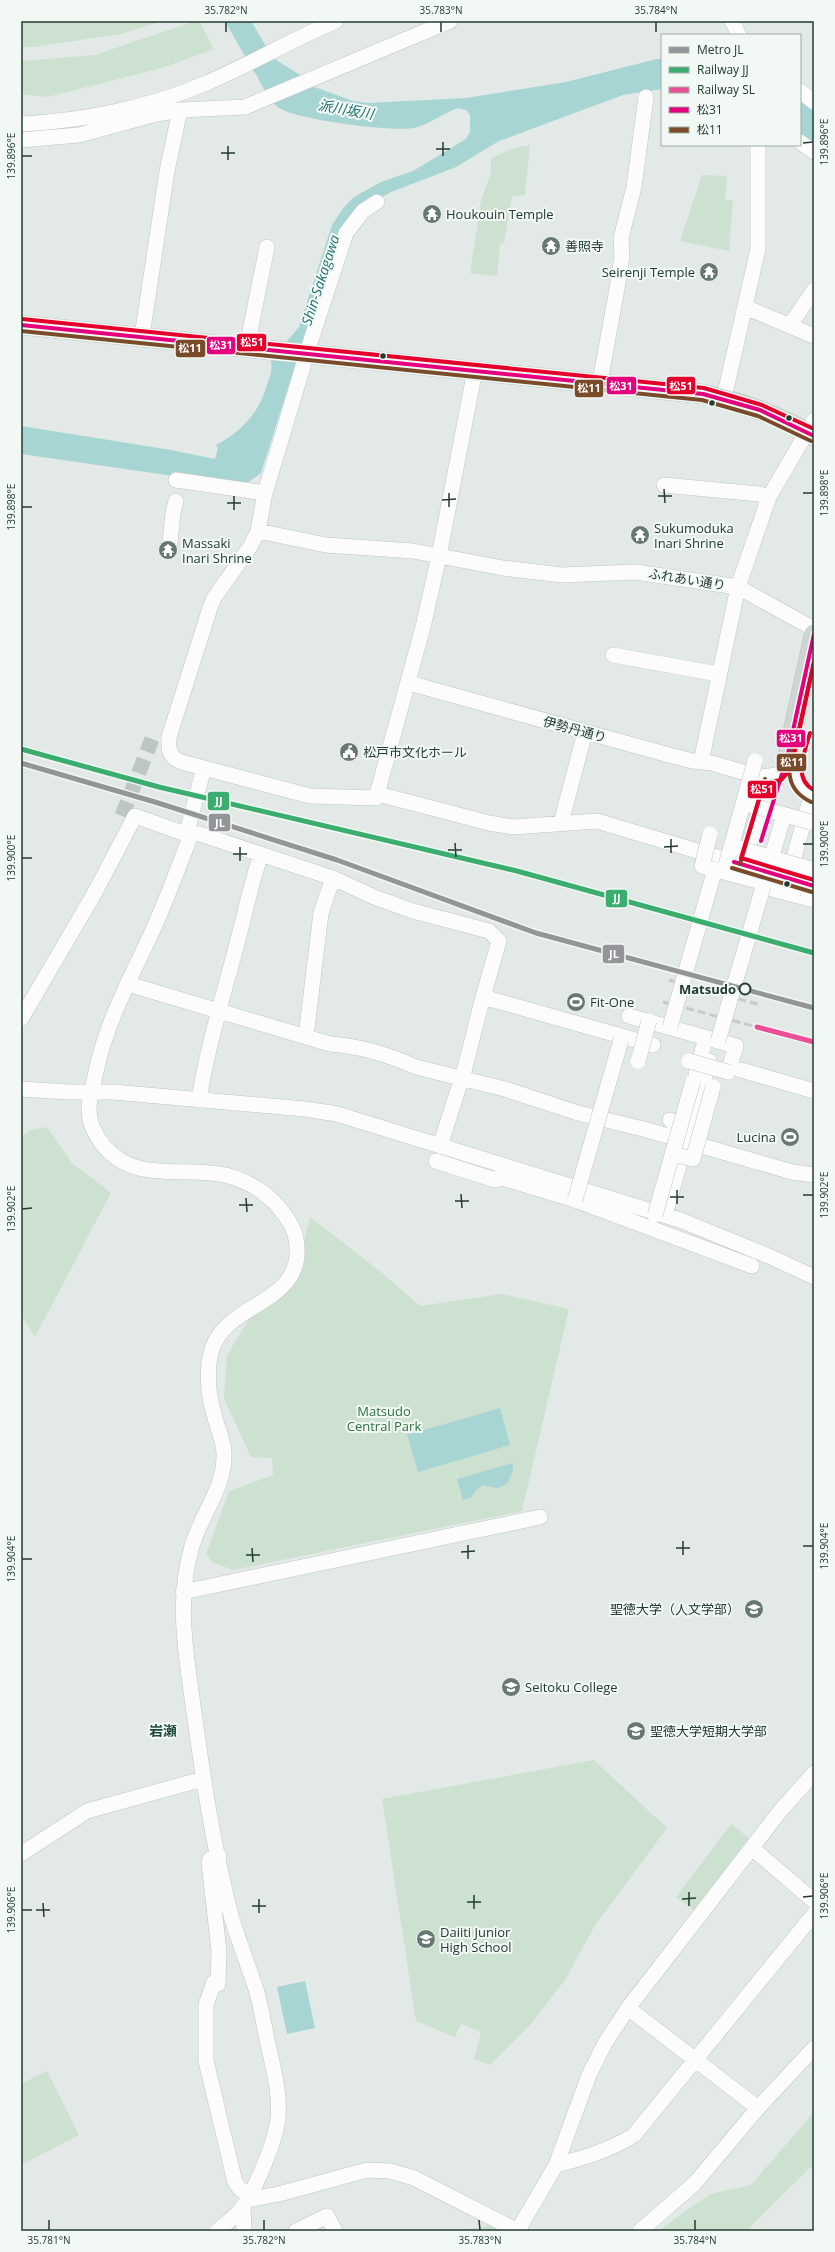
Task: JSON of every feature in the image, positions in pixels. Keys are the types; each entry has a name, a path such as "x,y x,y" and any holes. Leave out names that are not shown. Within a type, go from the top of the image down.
{"main road":[{"path":"21,324 279,349 703,394 724,398 812,429"},
{"path":"790,768 814,634"},
{"path":"790,768 814,688"}],"street":[{"path":"21,124 69,120 100,114 178,93 203,84 336,21"},
{"path":"21,140 79,135 156,114 180,110 245,107 450,21"},
{"path":"732,21 738,34"},
{"path":"801,92 814,102"},
{"path":"600,382 622,256 621,238 634,187 646,97"},
{"path":"142,336 167,171 180,110"},
{"path":"801,143 814,152"},
{"path":"724,398 758,249 758,146"},
{"path":"377,202 362,211 346,233 305,352 265,494 258,531 250,547 214,598 210,608 178,704 169,737 168,751 178,761 310,796 376,798 409,683 439,556 475,370"},
{"path":"247,346 267,247"},
{"path":"790,325 814,290"},
{"path":"745,307 814,336"},
{"path":"702,762 718,674 738,587 769,497 812,429"},
{"path":"176,480 265,494"},
{"path":"664,485 759,494 769,497"},
{"path":"170,543 172,513 176,501"},
{"name":"ふれあい通り","path":"258,531 326,544 371,546 439,556 503,568 562,575 636,572 738,587"},
{"path":"738,587 814,629"},
{"path":"613,655 718,674"},
{"name":"伊勢丹通り","path":"409,683 585,732 702,762 712,763 759,777 769,777"},
{"path":"561,823 585,732"},
{"path":"729,867 731,846 755,761"},
{"path":"670,1027 729,867 769,777 778,775 790,768 797,785 812,806 797,866"},
{"path":"202,775 190,830 166,902 115,1011 99,1057 89,1107 90,1122 96,1136 110,1153 120,1160 154,1172 220,1174 245,1182 270,1198 285,1215 293,1227 297,1242 296,1259 293,1271 287,1282 278,1293 249,1309 230,1324 216,1339 211,1352 209,1366 210,1401 224,1450 222,1478 203,1516 192,1544 183,1592 184,1638 203,1779 232,1918 257,1993 278,2090 276,2128 247,2201 244,2231"},
{"path":"378,794 489,823 513,827 597,821 729,867 764,885 812,894"},
{"path":"744,803 784,815 812,806"},
{"path":"788,878 812,806"},
{"path":"654,1222 667,1155 704,1072 712,1039 764,885 784,815"},
{"path":"21,1019 94,894 135,816 183,833 190,830 333,878 374,897 400,906 489,931 499,941 462,1078 440,1146"},
{"path":"710,834 702,866 729,867 788,878 812,894"},
{"path":"731,846 814,870"},
{"path":"199,1100 219,1010 242,926 248,893 260,854"},
{"path":"812,894 814,875"},
{"path":"306,1036 321,913 333,878"},
{"path":"128,984 330,1044 348,1045 416,1067 506,1089 578,1113 705,1133"},
{"path":"483,997 644,1051"},
{"path":"630,1016 736,1046 728,1072 704,1072"},
{"path":"644,1051 649,1021"},
{"path":"575,1200 621,1040 644,1051"},
{"path":"741,1070 814,1091"},
{"path":"654,1222 679,1130 704,1072"},
{"path":"667,1155 693,1159 705,1133 704,1072"},
{"path":"21,1089 92,1092 199,1100 305,1109 337,1114 440,1146 654,1222 752,1266"},
{"path":"679,1130 776,1168 814,1175"},
{"path":"436,1161 495,1180 500,1177 763,1254 814,1277"},
{"path":"183,1592 540,1517"},
{"path":"217,2231 247,2201 367,2170 390,2170 414,2178 519,2230 556,2165 589,2075 605,2043 628,2008 781,1810 814,1773"},
{"path":"21,1854 87,1811 203,1779"},
{"path":"752,1848 814,1900"},
{"path":"219,1856 210,1859 209,1863 219,1951 216,1983 206,2005 208,2071 235,2182 247,2201"},
{"path":"556,2165 589,2157 619,2145 634,2135 814,1914"},
{"path":"628,2008 758,2108"},
{"path":"640,2231 695,2183 758,2108 814,2048"},
{"path":"296,2231 327,2216 335,2231"}],"green space":[{"path":"21,21 163,21 121,34 34,47 21,47"},
{"path":"195,21 199,21 214,49 162,68 47,97 21,94 21,61 95,55"},
{"path":"530,145 525,195 512,196 504,243 500,245 497,276 470,273 481,201 491,172 491,158 514,148"},
{"path":"702,175 727,176 725,200 733,200 729,251 680,241"},
{"path":"47,1127 72,1163 111,1193 35,1337 21,1315 21,1137 31,1130"},
{"name":"Matsudo Central Park","path":"310,1217 381,1272 420,1306 501,1294 569,1309 522,1511 233,1570 212,1562 206,1554 229,1491 273,1475 272,1458 251,1457 224,1399 227,1355 252,1314 295,1278"},
{"path":"594,1760 667,1828 594,1927 565,1980 531,2024 490,2065 474,2059 481,2032 461,2024 455,2037 416,2021 382,1799"},
{"path":"731,1824 749,1838 694,1910 676,1897"},
{"path":"47,2071 79,2135 21,2165 21,2084"},
{"path":"814,2112 814,2164 746,2231 658,2231 710,2194 751,2185"},
{"path":"493,2225 496,2231 463,2231 464,2230"}],"water":[{"name":"Shin-Sakagawa","path":"273,58 300,75 309,85 353,101 368,103 466,98 566,82 661,59 661,89 623,95 499,141 456,167 391,192 355,212 298,356 261,473 243,486 21,454 21,426 171,450 215,459 218,448 216,445 234,434 254,413 264,395 271,369 271,360 299,327 332,225 344,207 354,197 381,182 413,171 466,139 470,132 470,115 466,110 458,108 420,126 403,129 344,124 288,112 278,107 270,99 253,69"},
{"path":"801,100 814,110 814,143 801,134"},
{"path":"500,1408 510,1445 418,1472 407,1435"},
{"path":"513,1463 513,1470 507,1484 497,1488 483,1485 475,1491 471,1498 463,1500 457,1479"},
{"path":"305,1981 315,2028 287,2034 277,1987"}],"waterway":[{"name":"派川坂川","path":"238,21 264,66 272,76"}],"tunnel":[{"path":"122,816 152,739"}],"railway":[{"path":"669,980 761,1005"},
{"path":"663,1002 757,1027"}],"metro line":[{"name":"JL","path":"21,763 155,802 337,860 536,933 814,1008"}],"rail line":[{"name":"JJ","path":"21,749 159,787 517,871 814,953"},
{"name":"SL","path":"757,1027 814,1042"}],"transit line":[{"name":"松51","path":"22,319 704,388 762,405 814,429"},
{"name":"松31","path":"21,325 703,394 760,410 814,436"},
{"name":"松11","path":"21,331 702,400 758,416 811,441"},
{"name":"松31","path":"761,841 787,758 814,634"},
{"name":"松11","path":"760,783 780,781 790,769 814,662"},
{"name":"松51","path":"814,662 791,769 781,780 764,783 741,858 814,880"},
{"name":"松11","path":"798,729 790,761 791,780 794,788 811,802"},
{"name":"松51","path":"810,733 803,756 802,772 803,779 807,785 814,790"},
{"name":"松11","path":"740,864 765,779"},
{"name":"松31","path":"734,862 814,886"},
{"name":"松11","path":"732,868 812,892"}],"place":[{"name":"Houkouin Temple","path":"432,214"},
{"name":"善照寺","path":"551,246"},
{"name":"Seirenji Temple","path":"709,272"},
{"name":"Sukumoduka Inari Shrine","path":"640,535"},
{"name":"Massaki Inari Shrine","path":"168,550"},
{"name":"松戸市文化ホール","path":"349,752"},
{"name":"Matsudo","path":"745,989"},
{"name":"Fit-One","path":"576,1002"},
{"name":"Lucina","path":"790,1137"},
{"name":"聖徳大学（人文学部）","path":"754,1609"},
{"name":"Seitoku College","path":"511,1687"},
{"name":"聖徳大学短期大学部","path":"636,1731"},
{"name":"Daiiti Junior High School","path":"426,1939"}],"district":[{"name":"岩瀬","path":"163,1730"}]}
